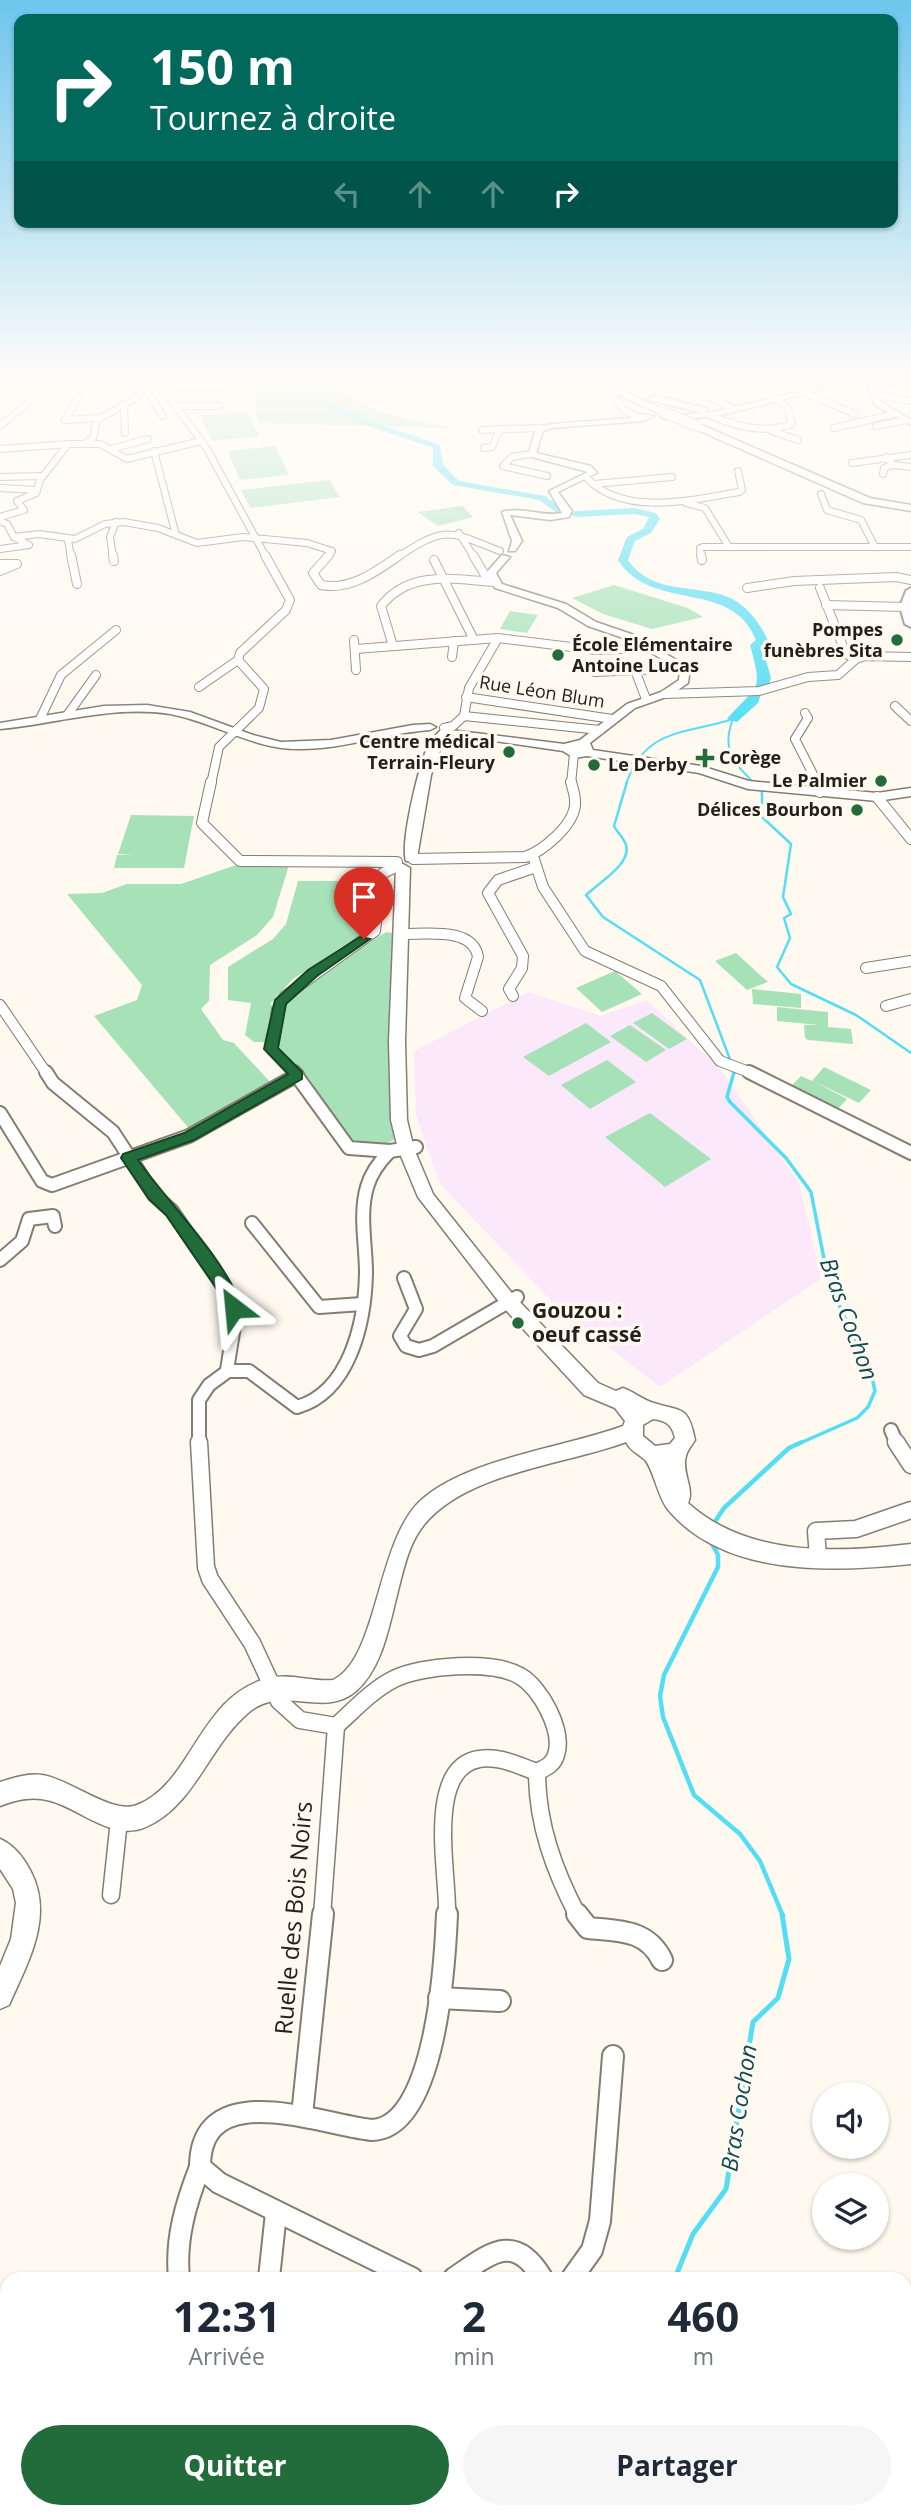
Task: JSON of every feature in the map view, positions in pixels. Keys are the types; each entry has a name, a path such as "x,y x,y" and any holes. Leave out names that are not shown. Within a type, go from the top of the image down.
{"highway":[{"path":"859,495 867,500 911,506"},
{"path":"867,495 911,506"}],"main road":[{"path":"911,591 906,607 911,624"}],"street":[{"path":"0,549 30,545 14,537 0,519 24,510 17,501 30,495"},
{"path":"166,495 176,535"},
{"path":"199,687 238,660 246,647 290,603 232,495"},
{"path":"490,578 506,552 517,541 505,514 519,511 542,517 562,517 568,512 556,495"},
{"path":"598,495 612,502 703,506 729,547"},
{"path":"611,495 648,500 713,495"},
{"path":"822,495 827,510 861,520 875,547"},
{"path":"114,561 110,537 116,522"},
{"path":"14,537 39,534 68,540 82,538 105,524 116,522 153,526 202,544 238,537 298,541 330,549 331,555 313,573 321,583 338,587 374,571 428,537 459,533 471,535 506,552"},
{"path":"459,533 490,578 506,590 562,606 592,624 630,637 685,668"},
{"path":"68,540 77,584"},
{"path":"702,560 701,548 911,547"},
{"path":"434,560 474,640"},
{"path":"0,564 17,564 0,571"},
{"path":"747,588 781,579 876,580 898,576 911,580"},
{"path":"393,646 381,606 385,599 415,581 490,578"},
{"path":"820,588 846,654 856,659"},
{"path":"826,605 906,607"},
{"path":"868,606 870,615"},
{"path":"40,719 61,675 116,630"},
{"path":"356,670 355,644 393,646 498,638 596,650 648,648"},
{"path":"409,862 421,791 436,740 464,716 466,696 498,638"},
{"path":"452,657 454,641"},
{"path":"585,748 612,719 646,699 665,694 774,688 808,677 838,675 856,659 872,655 910,657"},
{"path":"238,660 264,689 260,708 219,747 202,823 207,831 240,861 409,862 533,856 572,817 576,803 570,779 572,744 615,757 701,771 748,785 877,797 911,792"},
{"path":"595,672 685,668"},
{"path":"665,694 684,681 685,668"},
{"path":"635,670 646,699"},
{"path":"68,714 96,675"},
{"name":"Rue Léon Blum","path":"466,696 612,719"},
{"path":"895,706 910,720"},
{"path":"0,726 105,708 168,711 264,743 299,746 404,729 444,731 570,751"},
{"path":"805,713 808,718 795,739 801,756 818,780 820,792"},
{"path":"464,716 600,730"},
{"path":"428,731 429,740 414,791 404,934 398,1090 404,1149 426,1197 591,1389 622,1402 642,1432 678,1507 695,1522 726,1540 772,1553 874,1548 911,1542"},
{"path":"877,797 911,839"},
{"path":"533,856 549,897 585,951 661,986 720,1061 761,1077 911,1153"},
{"path":"404,1149 349,1148 297,1075 271,1049 280,1003 313,973 375,931 383,873 409,862"},
{"path":"513,996 509,989 523,964 522,953 491,908 488,893 498,880 536,867"},
{"path":"404,934 461,936 469,940 474,945 478,963 465,991 465,999 482,1011"},
{"path":"866,968 911,961"},
{"path":"886,1006 911,999"},
{"path":"0,1005 41,1070 69,1098 107,1125 154,1195 172,1211 230,1296 235,1320 227,1370 204,1390 197,1410 206,1567 252,1643 273,1688 288,1712 300,1720 336,1726 395,1678 422,1670 501,1670 522,1677 546,1707 556,1728 558,1750 553,1760 537,1772"},
{"path":"0,1113 47,1185 189,1136 297,1075"},
{"path":"227,1370 256,1373 297,1407 309,1406 331,1388 351,1351 362,1304 366,1278 364,1199 367,1185 404,1149"},
{"path":"0,1260 22,1241 29,1219 53,1216 55,1226"},
{"path":"252,1223 319,1307 323,1309 362,1304"},
{"path":"404,1278 416,1309 400,1336 406,1346 412,1349 433,1346 513,1299"},
{"path":"0,1794 22,1787 43,1787 79,1798 119,1819 134,1819 159,1805 175,1788 232,1711 261,1690 273,1688 320,1694 348,1685 366,1659 381,1620 405,1539 417,1517 427,1507 491,1474 642,1432 669,1413 682,1424 685,1440 676,1452 676,1484 695,1522"},
{"path":"891,1430 899,1450 911,1465"},
{"path":"642,1432 676,1452"},
{"path":"816,1551 816,1531 856,1529 911,1510"},
{"path":"816,1551 881,1558 911,1554"},
{"name":"Ruelle des Bois Noirs","path":"302,2115 330,1841 336,1726"},
{"path":"179,2272 180,2240 186,2206 200,2167 201,2144 215,2124 243,2111 302,2115 372,2130 386,2128 399,2120 410,2108 421,2082 439,1998 448,1895 444,1805 447,1790 464,1765 483,1757 537,1772"},
{"path":"537,1772 537,1809 554,1863 582,1923 589,1928 644,1936 658,1948 662,1960"},
{"path":"111,1895 119,1819"},
{"path":"0,1851 24,1878 30,1908 18,1953 0,1996"},
{"path":"439,1998 500,2001"},
{"path":"576,2272 594,2247 603,2213 603,2157 613,2056"},
{"path":"200,2167 219,2183 276,2213 400,2272"},
{"path":"270,2272 276,2213"},
{"path":"462,2272 497,2250 509,2249 532,2261 538,2272"}],"shaded area":[{"path":"529,992 601,1016 647,1000 722,1071 800,1185 821,1279 660,1387 557,1307 440,1184 416,1115 414,1051"}],"green space":[{"path":"244,495 340,497 250,508"},
{"path":"463,506 473,517 438,526 418,512"},
{"path":"614,585 688,608 703,617 652,629 603,614 572,598"},
{"path":"510,611 538,615 527,633 500,629"},
{"path":"131,815 194,816 184,868 114,868 117,855 135,854 118,854"},
{"path":"289,865 273,917 257,935 210,965 209,1001 201,1009 223,1040 234,1043 272,1084 191,1131 94,1016 137,1000 142,985 67,894 102,893 127,884 181,884 233,866"},
{"path":"298,881 376,881 371,928 293,979 270,1004 274,1007 269,1042 254,1042 245,1035 251,1003 228,1000 228,967 273,939 286,924"},
{"path":"386,932 392,933 395,1139 384,1144 364,1146 346,1139 310,1080 279,1048 280,1026 285,1005 303,984"},
{"path":"736,953 768,982 747,990 715,961"},
{"path":"615,971 642,994 602,1012 576,988"},
{"path":"752,989 801,994 801,1008 753,1004"},
{"path":"777,1007 828,1012 828,1027 851,1029 853,1044 808,1040 805,1038 804,1025 819,1025 777,1021"},
{"path":"652,1013 687,1039 669,1049 633,1023"},
{"path":"586,1023 611,1042 549,1076 523,1057"},
{"path":"630,1025 666,1050 646,1062 610,1036"},
{"path":"607,1060 636,1082 590,1109 561,1085"},
{"path":"824,1067 871,1090 859,1103 815,1082 847,1099 835,1112 789,1088 801,1076 812,1081"},
{"path":"650,1113 711,1159 665,1187 605,1137"}],"waterway":[{"path":"527,495 542,498 563,513"},
{"path":"576,514 634,511 653,515 655,519 647,531 631,539 623,560 629,569 653,584 684,593 726,600 746,616 755,625 762,641 756,645 765,678 762,688"},
{"path":"733,719 754,700 757,693"},
{"name":"Bras Cochon","path":"626,784 634,765 644,752 656,743 669,736 733,719 728,739 731,755 755,784"},
{"name":"Bras Cochon","path":"627,782 614,826 626,845 624,859 586,895 603,917 700,980 731,1062"},
{"path":"755,784 762,791 762,817 791,844 783,897 791,914 784,918 790,938 777,967 791,984 856,1015 911,1053"},
{"name":"Bras Cochon","path":"734,1074 735,1069"},
{"name":"Bras Cochon","path":"734,1072 727,1097 730,1102 786,1158 811,1192 824,1259 838,1303 871,1373 875,1391 868,1407 857,1418 798,1444"},
{"name":"Bras Cochon","path":"712,1526 724,1508 789,1448 802,1442"},
{"name":"Bras Cochon","path":"711,1542 718,1555 718,1567 664,1675 660,1696 663,1717 694,1795 740,1834 760,1861 783,1916"},
{"name":"Bras Cochon","path":"677,2272 693,2234 726,2189 753,2022 778,1998 789,1959 782,1914"}],"place":[{"name":"Pompes funèbres Sita","path":"897,640"},
{"name":"École Elémentaire Antoine Lucas","path":"558,655"},
{"name":"Centre médical Terrain-Fleury","path":"509,752"},
{"name":"Corège","path":"705,758"},
{"name":"Le Derby","path":"594,765"},
{"name":"Le Palmier","path":"881,781"},
{"name":"Délices Bourbon","path":"857,810"},
{"name":"Gouzou : oeuf cassé","path":"518,1323"}],"route":[{"path":"234,1308 230,1296 172,1211 154,1195 129,1158 189,1136 297,1075 271,1049 280,1003 313,973 364,939"}]}
